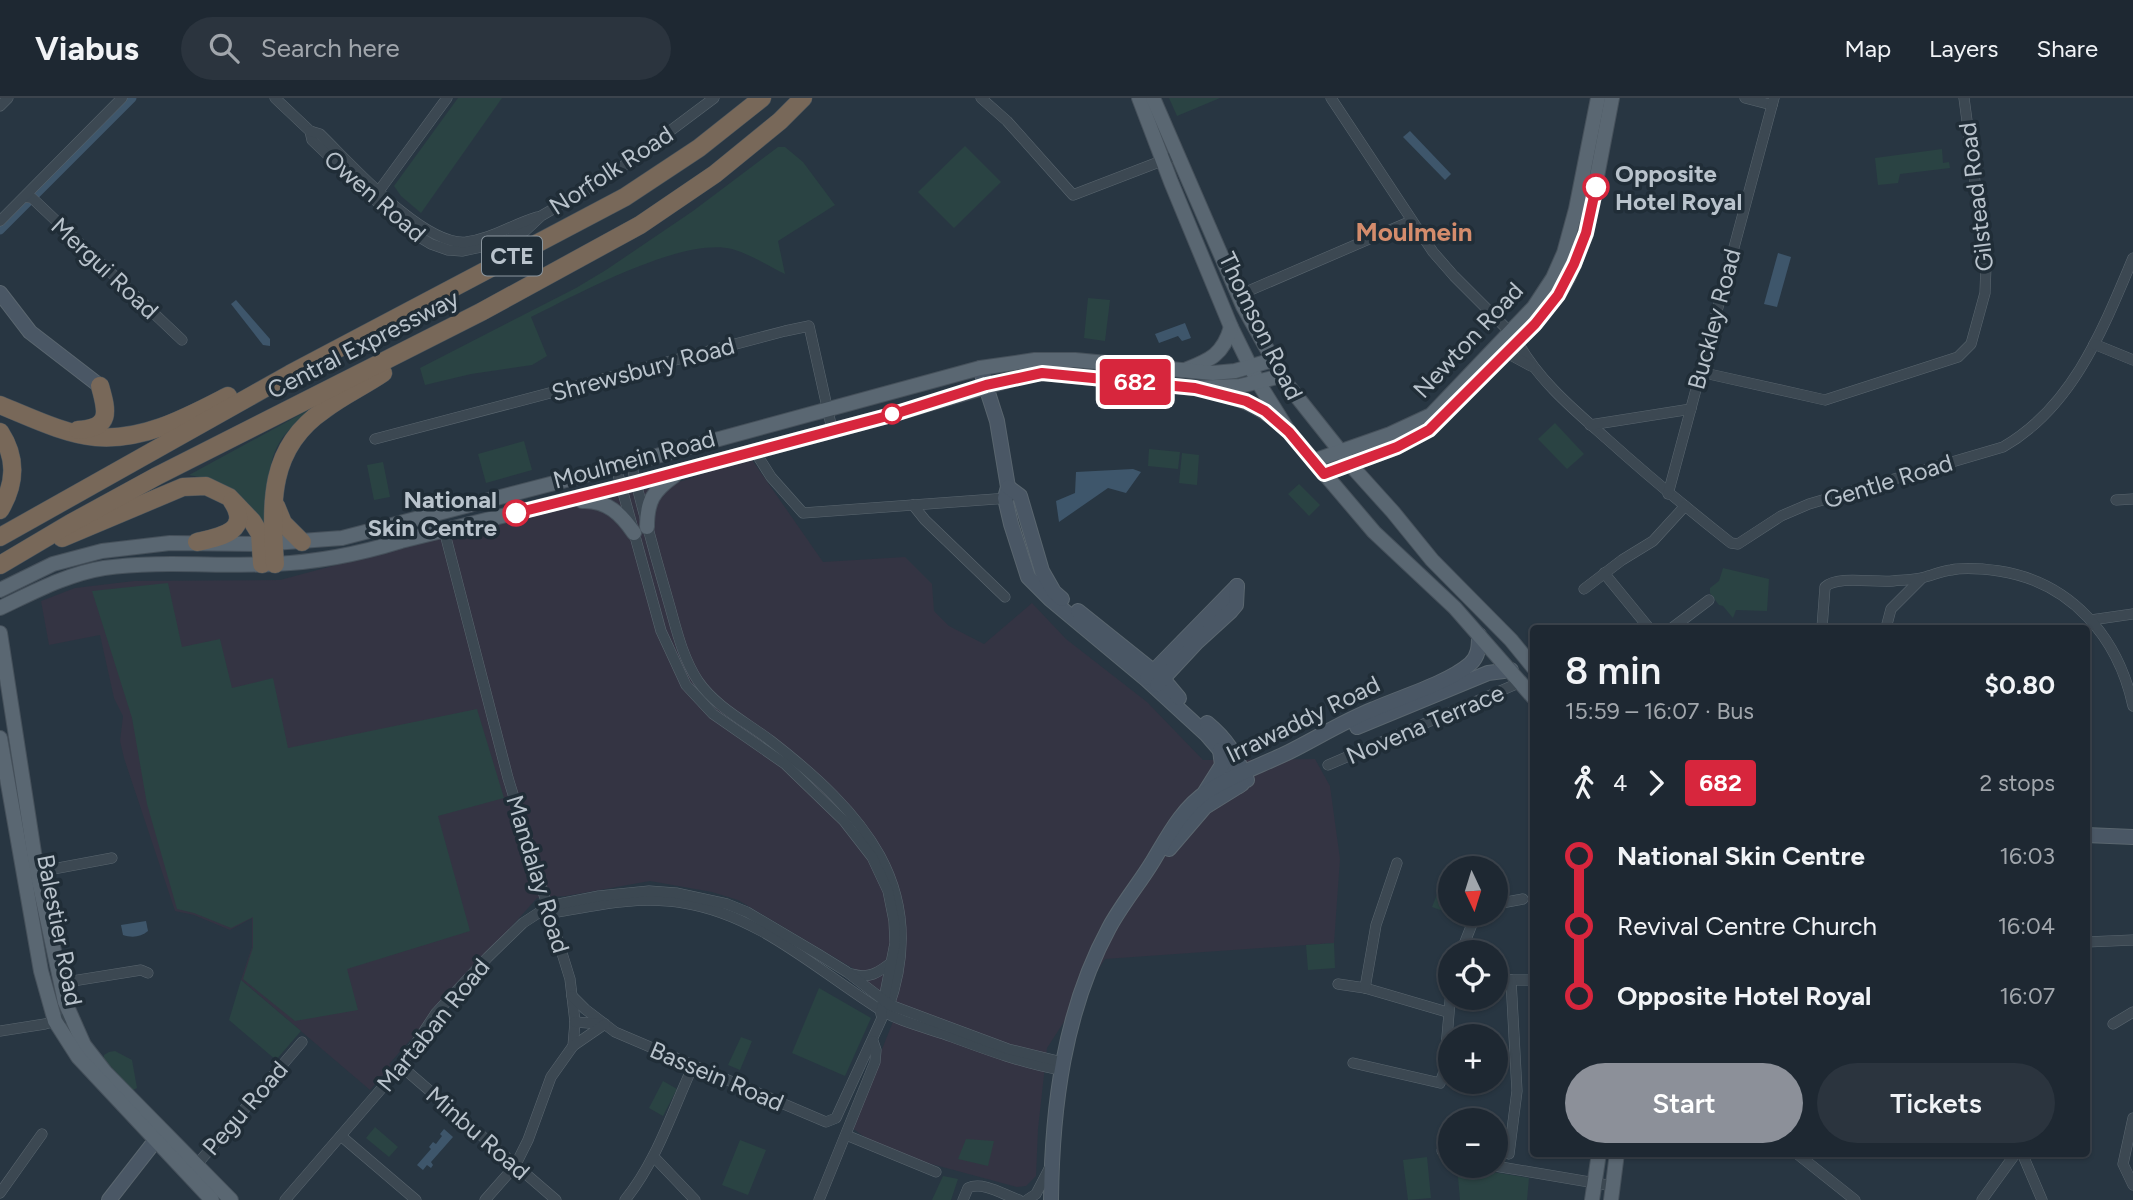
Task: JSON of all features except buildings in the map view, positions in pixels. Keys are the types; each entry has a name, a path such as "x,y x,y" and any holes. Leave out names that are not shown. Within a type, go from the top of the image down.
{"highway":[{"name":"Central Expressway","path":"0,537 354,340 625,197 699,148 762,98"},
{"name":"Central Expressway","path":"0,565 157,476 396,355 640,225 715,174 780,121 803,98"},
{"path":"0,405 95,437 124,436 150,431 191,414 339,341 354,340"},
{"path":"268,564 267,543 276,478 283,455 293,437 324,410 385,371 396,355"},
{"path":"68,430 90,429 100,425 106,406 100,386"},
{"path":"0,432 9,447 14,474 10,491 0,510"},
{"path":"38,543 66,537 183,487 206,486 229,497 257,527 267,543"},
{"path":"197,542 223,536 234,529 237,513 229,497"},
{"path":"274,500 283,523 302,542"}],"main road":[{"name":"Thomson Road","path":"1139,98 1281,376 1350,464 1394,512 1432,560 1511,640 1530,663"},
{"name":"Thomson Road","path":"1153,98 1170,158 1231,327 1258,382 1289,432 1374,532 1455,608 1530,693"},
{"name":"Newton Road","path":"1350,464 1397,447 1429,430 1506,352 1553,278 1564,253 1576,209 1598,98"},
{"name":"Newton Road","path":"1313,461 1390,434 1431,415 1486,360 1516,336 1558,295 1580,250 1590,217 1612,98"},
{"path":"1180,372 1215,356 1227,343 1231,327"},
{"name":"Moulmein Road","path":"0,590 54,564 102,551 197,542 302,542 352,535 616,467 980,368 1035,360 1075,360 1213,373 1273,360"},
{"name":"Moulmein Road","path":"0,608 44,585 104,568 153,564 268,564 328,559 366,552 629,485 891,415 983,386 1042,373 1195,388 1227,388 1281,376"},
{"path":"1195,388 1246,401 1265,411 1289,432"},
{"path":"1324,474 1350,464"},
{"path":"561,502 590,500 606,504 640,530 652,498 659,488 681,471"},
{"path":"0,575 28,575"},
{"name":"Balestier Road","path":"0,633 5,699 37,872 61,987 70,1017 84,1045 159,1136"},
{"name":"Balestier Road","path":"0,738 41,971 55,1021 78,1057 193,1170 231,1200"},
{"path":"1592,1200 1598,1159 1617,1159 1612,1193"},
{"name":"Balestier Road","path":"193,1170 212,1200"}],"street":[{"path":"0,106 8,98"},
{"path":"0,221 29,198 122,98"},
{"name":"Owen Road","path":"275,98 310,131 312,140 377,195 405,229 431,244 448,250 481,249 525,230 541,216"},
{"path":"377,195 447,98"},
{"name":"Norfolk Road","path":"541,216 610,176 714,98"},
{"path":"981,98 1007,121 1073,195 1170,158"},
{"path":"1331,98 1411,221 1454,276 1516,336 1531,366"},
{"name":"Buckley Road","path":"1668,494 1773,101 1745,98"},
{"name":"Gilstead Road","path":"1700,372 1825,400 1958,357 1966,351 1971,344 1984,296 1986,265 1964,98"},
{"name":"Mergui Road","path":"29,198 182,340"},
{"path":"1239,295 1411,221"},
{"name":"Gentle Road","path":"1590,425 1668,494 1731,543 1738,544 1781,516 1809,505 2003,447 2018,438 2049,412 2072,383 2094,344 2133,258"},
{"path":"0,293 30,332 100,386"},
{"name":"Shrewsbury Road","path":"375,439 785,331 809,327 832,429"},
{"path":"2094,344 2133,360"},
{"path":"1506,352 1531,366 1590,425 1690,409"},
{"path":"980,368 996,425 1006,492 1021,561 1028,578 1050,599 1154,679"},
{"path":"754,450 771,477 801,512 913,505 1006,492 1020,496 1042,571 1054,592 1154,679 1226,748 1241,779"},
{"path":"631,463 629,485 661,631 686,685 713,713 764,748 805,781 858,837 872,857 890,901 895,943 885,1009"},
{"path":"616,467 629,485 640,530 680,644 697,679 713,699 813,774 864,829 888,870 895,890 901,921 899,969 873,1041 875,1062 819,1200"},
{"path":"2116,500 2133,499"},
{"path":"913,505 925,520 1005,597"},
{"path":"1584,589 1653,541 1685,506"},
{"name":"Mandalay Road","path":"444,530 508,779 570,979 575,1022 573,1046"},
{"path":"1822,625 1825,587 1832,581 1879,582 1921,578 1951,569 1987,569 2014,573 2067,597 2091,620 2112,649 2130,691 2133,706"},
{"path":"1604,573 1647,625"},
{"path":"1887,625 1891,609 1921,578"},
{"path":"1237,586 1236,605 1154,679 1237,586"},
{"path":"1676,625 1709,600"},
{"path":"2091,620 2133,614"},
{"name":"Irrawaddy Road","path":"1154,860 1165,854 1205,807 1241,779 1362,714 1465,668 1476,657 1479,635"},
{"name":"Irrawaddy Road","path":"1051,1200 1051,1165 1061,1066 1076,1010 1096,956 1117,914 1173,827 1205,793 1369,721 1488,673 1511,670"},
{"name":"Novena Terrace","path":"1328,765 1521,682"},
{"path":"1226,748 1258,760 1272,760"},
{"path":"1205,793 1222,765 1226,748"},
{"path":"2090,835 2133,837"},
{"name":"Balestier Road","path":"37,872 112,858"},
{"path":"1365,988 1376,925 1397,863"},
{"path":"550,910 626,892 652,891 701,897 747,912 847,972 885,1009"},
{"path":"1508,902 1523,899"},
{"path":"550,910 653,900 685,903 718,911 749,924 778,941 885,1009 1061,1066"},
{"name":"Martaban Road","path":"285,1200 401,1066 436,1013 488,957 530,918 550,910"},
{"path":"2090,942 2133,940"},
{"path":"847,972 863,977 873,975 892,962"},
{"path":"141,970 148,973 61,987 141,970"},
{"path":"1509,1154 1517,1091 1511,980 1530,980"},
{"path":"1338,984 1365,988 1447,1012 1444,1072 1440,1083 1353,1063"},
{"name":"Bassein Road","path":"572,996 615,1032 825,1122 836,1118 873,1041"},
{"path":"2113,1024 2133,1012"},
{"path":"0,1031 70,1017"},
{"name":"Bassein Road","path":"575,1022 605,1024"},
{"path":"485,1200 515,1166 528,1140 551,1077 573,1046 605,1024"},
{"name":"Pegu Road","path":"193,1170 302,1042"},
{"name":"Minbu Road","path":"401,1066 556,1200"},
{"path":"625,1200 636,1188 654,1157 693,1066"},
{"path":"2133,1118 2123,1164 2133,1185"},
{"path":"0,1193 43,1134"},
{"path":"846,1135 936,1172"},
{"path":"109,1200 159,1136"},
{"path":"341,1136 416,1200"},
{"path":"654,1157 695,1200"},
{"path":"1801,1157 1854,1200"},
{"path":"1982,1200 2013,1157"},
{"path":"2023,1157 2042,1200"},
{"path":"1027,1200 1036,1194 1051,1165"},
{"path":"1508,1168 1594,1184 1612,1193"},
{"path":"962,1200 968,1188 973,1185 1018,1200"}],"shaded area":[{"path":"1410,131 1451,174 1445,180 1403,137"},
{"path":"1778,253 1791,257 1777,307 1764,304"},
{"path":"236,300 270,339 270,346 263,345 231,304"},
{"path":"1185,323 1191,338 1182,341 1178,336 1159,343 1155,334"},
{"path":"750,457 823,562 905,557 932,584 934,611 949,626 984,644 1032,603 1066,639 1147,702 1203,760 1315,759 1330,786 1340,859 1334,943 1105,959 1047,1048 1036,1176 1026,1186 1017,1187 883,1151 851,1127 900,1004 874,988 854,969 738,900 712,892 650,881 566,896 537,898 389,1064 391,1066 370,1090 241,980 252,947 252,918 230,930 194,915 175,911 124,758 120,741 123,716 114,698 100,635 49,645 41,601 75,588 134,581 280,580 456,533 686,480"},
{"path":"1133,469 1141,472 1126,493 1108,488 1059,522 1056,501 1075,493 1076,472"},
{"path":"146,921 148,931 145,933 136,936 123,935 121,925"},
{"path":"444,1129 453,1137 431,1162 431,1168 427,1165 423,1170 417,1165 431,1149 429,1147 433,1142 436,1144 442,1136 440,1134"}],"green space":[{"path":"458,98 502,98 421,213 401,196 394,186"},
{"path":"1169,98 1220,98 1177,116"},
{"path":"965,146 1001,182 954,228 918,192"},
{"path":"778,147 785,147 803,162 835,205 778,241 785,274 732,249 686,251 658,259 602,282 531,317 547,356 532,365 471,374 425,385 420,368 606,270 693,211"},
{"path":"1942,149 1943,163 1949,162 1950,168 1900,174 1898,183 1878,185 1875,158"},
{"path":"1088,298 1110,300 1105,341 1084,338"},
{"path":"314,407 289,430 275,452 269,477 267,530 209,479 189,475"},
{"path":"1555,423 1584,454 1567,469 1538,439"},
{"path":"524,441 532,470 486,483 478,454"},
{"path":"1149,449 1180,452 1178,469 1148,466"},
{"path":"1182,453 1199,455 1197,485 1179,483"},
{"path":"383,462 390,497 374,500 367,465"},
{"path":"1299,484 1320,505 1309,516 1288,494"},
{"path":"1723,568 1769,579 1767,611 1736,610 1733,618 1719,605 1710,593 1710,588 1719,581"},
{"path":"168,583 182,647 220,639 232,688 273,678 288,748 477,709 504,798 438,816 470,931 347,969 358,1010 295,1021 243,979 253,947 253,917 231,928 177,909 147,804 132,718 92,591"},
{"path":"1438,892 1438,909 1432,907"},
{"path":"1334,943 1335,968 1308,970 1306,945"},
{"path":"241,980 301,1031 276,1060 229,1020"},
{"path":"819,988 871,1018 845,1076 792,1053"},
{"path":"741,1037 752,1041 740,1070 728,1065"},
{"path":"115,1051 132,1060 137,1088 133,1090 129,1087 104,1059 104,1055"},
{"path":"663,1081 677,1089 663,1116 649,1108"},
{"path":"375,1127 398,1147 389,1157 366,1138"},
{"path":"966,1139 994,1141 988,1166 958,1159"},
{"path":"740,1140 766,1150 748,1195 722,1185"},
{"path":"1427,1157 1431,1198 1408,1200 1403,1160"},
{"path":"1508,1174 1529,1178 1527,1200 1460,1200 1458,1178 1508,1178"},
{"path":"943,1176 958,1179 951,1200 932,1200"}],"waterway":[{"path":"0,230 132,98"}],"bus line":[{"name":"682","path":"516,513 891,415 986,385 1042,373 1195,388 1246,401 1265,411 1289,432 1324,474 1397,447 1429,430 1448,414 1535,324 1568,278 1586,233 1596,187"}],"place":[{"name":"Opposite Hotel Royal","path":"1596,187"},
{"name":"National Skin Centre","path":"516,513"}],"district":[{"name":"Moulmein","path":"1414,232"}]}
